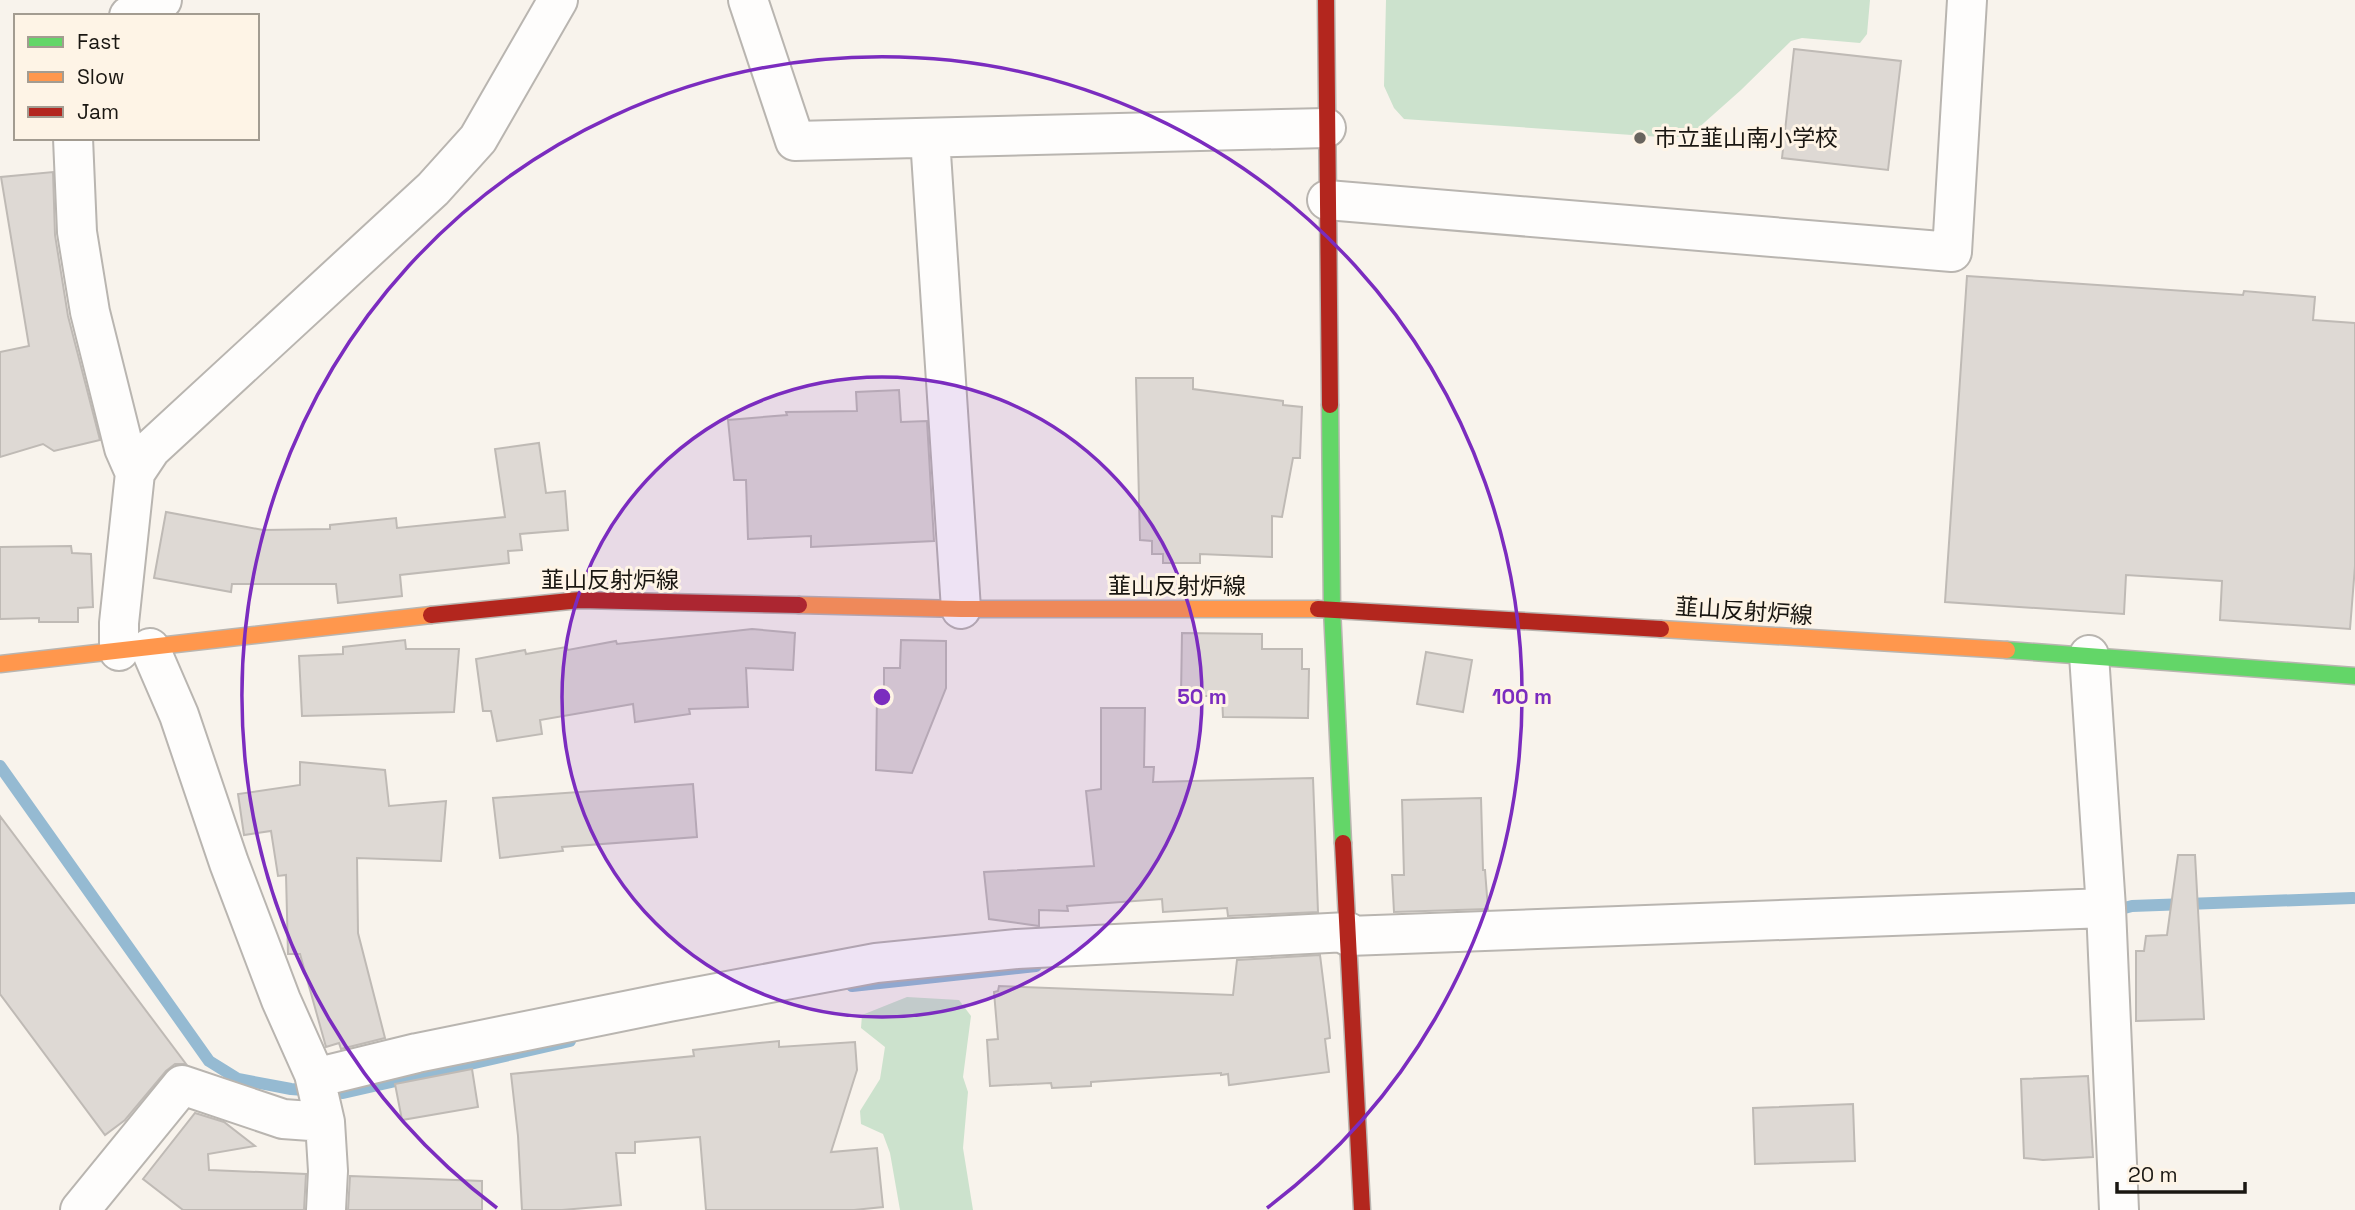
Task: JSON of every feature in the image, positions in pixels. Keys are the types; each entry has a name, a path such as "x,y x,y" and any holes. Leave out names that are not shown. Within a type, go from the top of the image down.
{"main road":[{"path":"1326,0 1332,609 1362,1210"},
{"name":"韮山反射炉線","path":"0,664 580,600 961,609 1332,609 2089,655 2355,676"}],"street":[{"path":"133,14 162,0"},
{"path":"326,1210 328,1171 325,1122 315,1078 281,1000 229,863 179,715 134,649 121,610 135,473 151,449 433,189 478,139 558,0"},
{"path":"748,0 795,141 1326,128"},
{"path":"1327,200 1952,251 1967,0"},
{"path":"930,138 961,609"},
{"path":"73,140 77,232 90,312 124,448 135,473"},
{"path":"2089,655 2106,908 2119,1210"},
{"path":"315,1078 430,1051 669,1002 876,963 1017,949 1348,934 2106,908"},
{"path":"80,1210 182,1085 283,1119 325,1122"}],"green space":[{"path":"1386,0 1870,0 1867,34 1860,43 1802,38 1791,41 1696,130 1675,138 1404,119 1394,108 1384,86"},
{"path":"907,997 959,1000 971,1016 963,1077 968,1092 963,1148 973,1210 900,1210 890,1153 883,1134 861,1124 860,1111 880,1079 885,1047 861,1028 862,1015"}],"building":[{"path":"1794,49 1901,61 1888,170 1782,158"},
{"path":"53,172 55,235 68,316 100,440 54,451 43,444 0,457 0,352 29,346 1,177"},
{"path":"1967,276 2243,295 2244,291 2315,297 2313,320 2355,323 2355,566 2350,629 2220,620 2222,581 2126,575 2124,614 1945,602"},
{"path":"1136,378 1193,378 1193,389 1283,401 1283,405 1302,407 1300,458 1293,458 1282,517 1272,516 1272,557 1200,554 1200,563 1163,563 1163,554 1152,554 1152,541 1140,540"},
{"path":"899,390 901,422 927,421 934,541 811,547 811,536 748,539 746,480 734,480 728,420 787,415 786,412 857,411 856,392"},
{"path":"539,443 546,493 565,491 568,530 520,534 522,550 508,551 509,563 400,575 402,596 338,603 336,584 232,584 231,592 154,578 166,512 263,530 330,529 330,525 396,518 397,528 505,517 495,449"},
{"path":"71,546 72,553 91,554 93,607 78,608 78,622 39,622 39,618 0,619 0,547"},
{"path":"752,629 795,633 793,670 746,668 748,707 689,709 690,714 635,722 633,704 540,720 542,734 497,741 491,711 483,711 476,659 525,650 526,654 616,641 617,644"},
{"path":"1182,633 1262,634 1262,649 1302,649 1302,669 1309,669 1308,718 1223,717 1222,696 1181,696"},
{"path":"405,640 406,649 459,649 454,712 302,716 299,656 343,654 343,647"},
{"path":"901,640 946,641 946,688 912,773 876,770 877,693 884,694 884,668 900,668"},
{"path":"1426,652 1472,660 1463,712 1417,704"},
{"path":"1101,708 1145,708 1144,767 1154,767 1153,782 1313,778 1318,912 1228,916 1227,908 1163,912 1162,899 1067,906 1068,911 1039,910 1039,926 989,919 984,872 1094,866 1086,791 1101,789"},
{"path":"300,762 385,770 389,806 446,801 441,861 357,858 358,933 385,1038 341,1049 339,1043 326,1047 300,954 288,954 286,875 278,876 271,831 244,835 238,794 300,785"},
{"path":"693,784 697,837 562,847 563,851 500,858 493,798"},
{"path":"1481,798 1483,870 1488,909 1394,912 1392,875 1404,875 1402,800"},
{"path":"0,816 186,1064 175,1064 166,1071 125,1120 105,1135 0,994"},
{"path":"2178,855 2195,855 2204,1019 2136,1021 2136,951 2144,951 2146,936 2167,935"},
{"path":"1320,955 1330,1038 1325,1039 1329,1072 1229,1085 1228,1074 1221,1073 1091,1082 1091,1086 1052,1088 1051,1083 990,1086 987,1040 998,1039 994,992 998,991 999,986 1233,995 1237,960"},
{"path":"779,1041 779,1047 855,1042 857,1070 831,1152 877,1148 883,1207 854,1210 706,1210 700,1137 635,1142 635,1153 616,1153 621,1205 522,1210 511,1074 694,1056 693,1050"},
{"path":"472,1069 478,1107 402,1120 395,1084"},
{"path":"2088,1076 2093,1157 2043,1160 2024,1158 2021,1079"},
{"path":"1853,1104 1855,1161 1755,1164 1753,1108"},
{"path":"195,1113 224,1122 255,1146 208,1154 209,1170 306,1174 304,1210 183,1210 143,1179"},
{"path":"350,1176 482,1181 482,1210 348,1210"}],"waterway":[{"path":"0,766 209,1061 238,1079 291,1089 343,1093 570,1041"},
{"path":"2109,912 2132,906 2353,898"},
{"path":"852,986 1036,966"}],"traffic: fast":[{"path":"1330,405 1332,609 1343,843"},
{"path":"2007,650 2355,676"}],"traffic: slow":[{"path":"799,605 961,609 1318,609"},
{"path":"0,664 431,615"},
{"path":"1661,629 2007,650"}],"traffic: jam":[{"path":"1326,0 1330,405"},
{"path":"431,615 580,600 799,605"},
{"path":"1318,609 1661,629"},
{"path":"1343,843 1362,1210"}],"place":[{"name":"市立韮山南小学校","path":"1640,138"}]}
